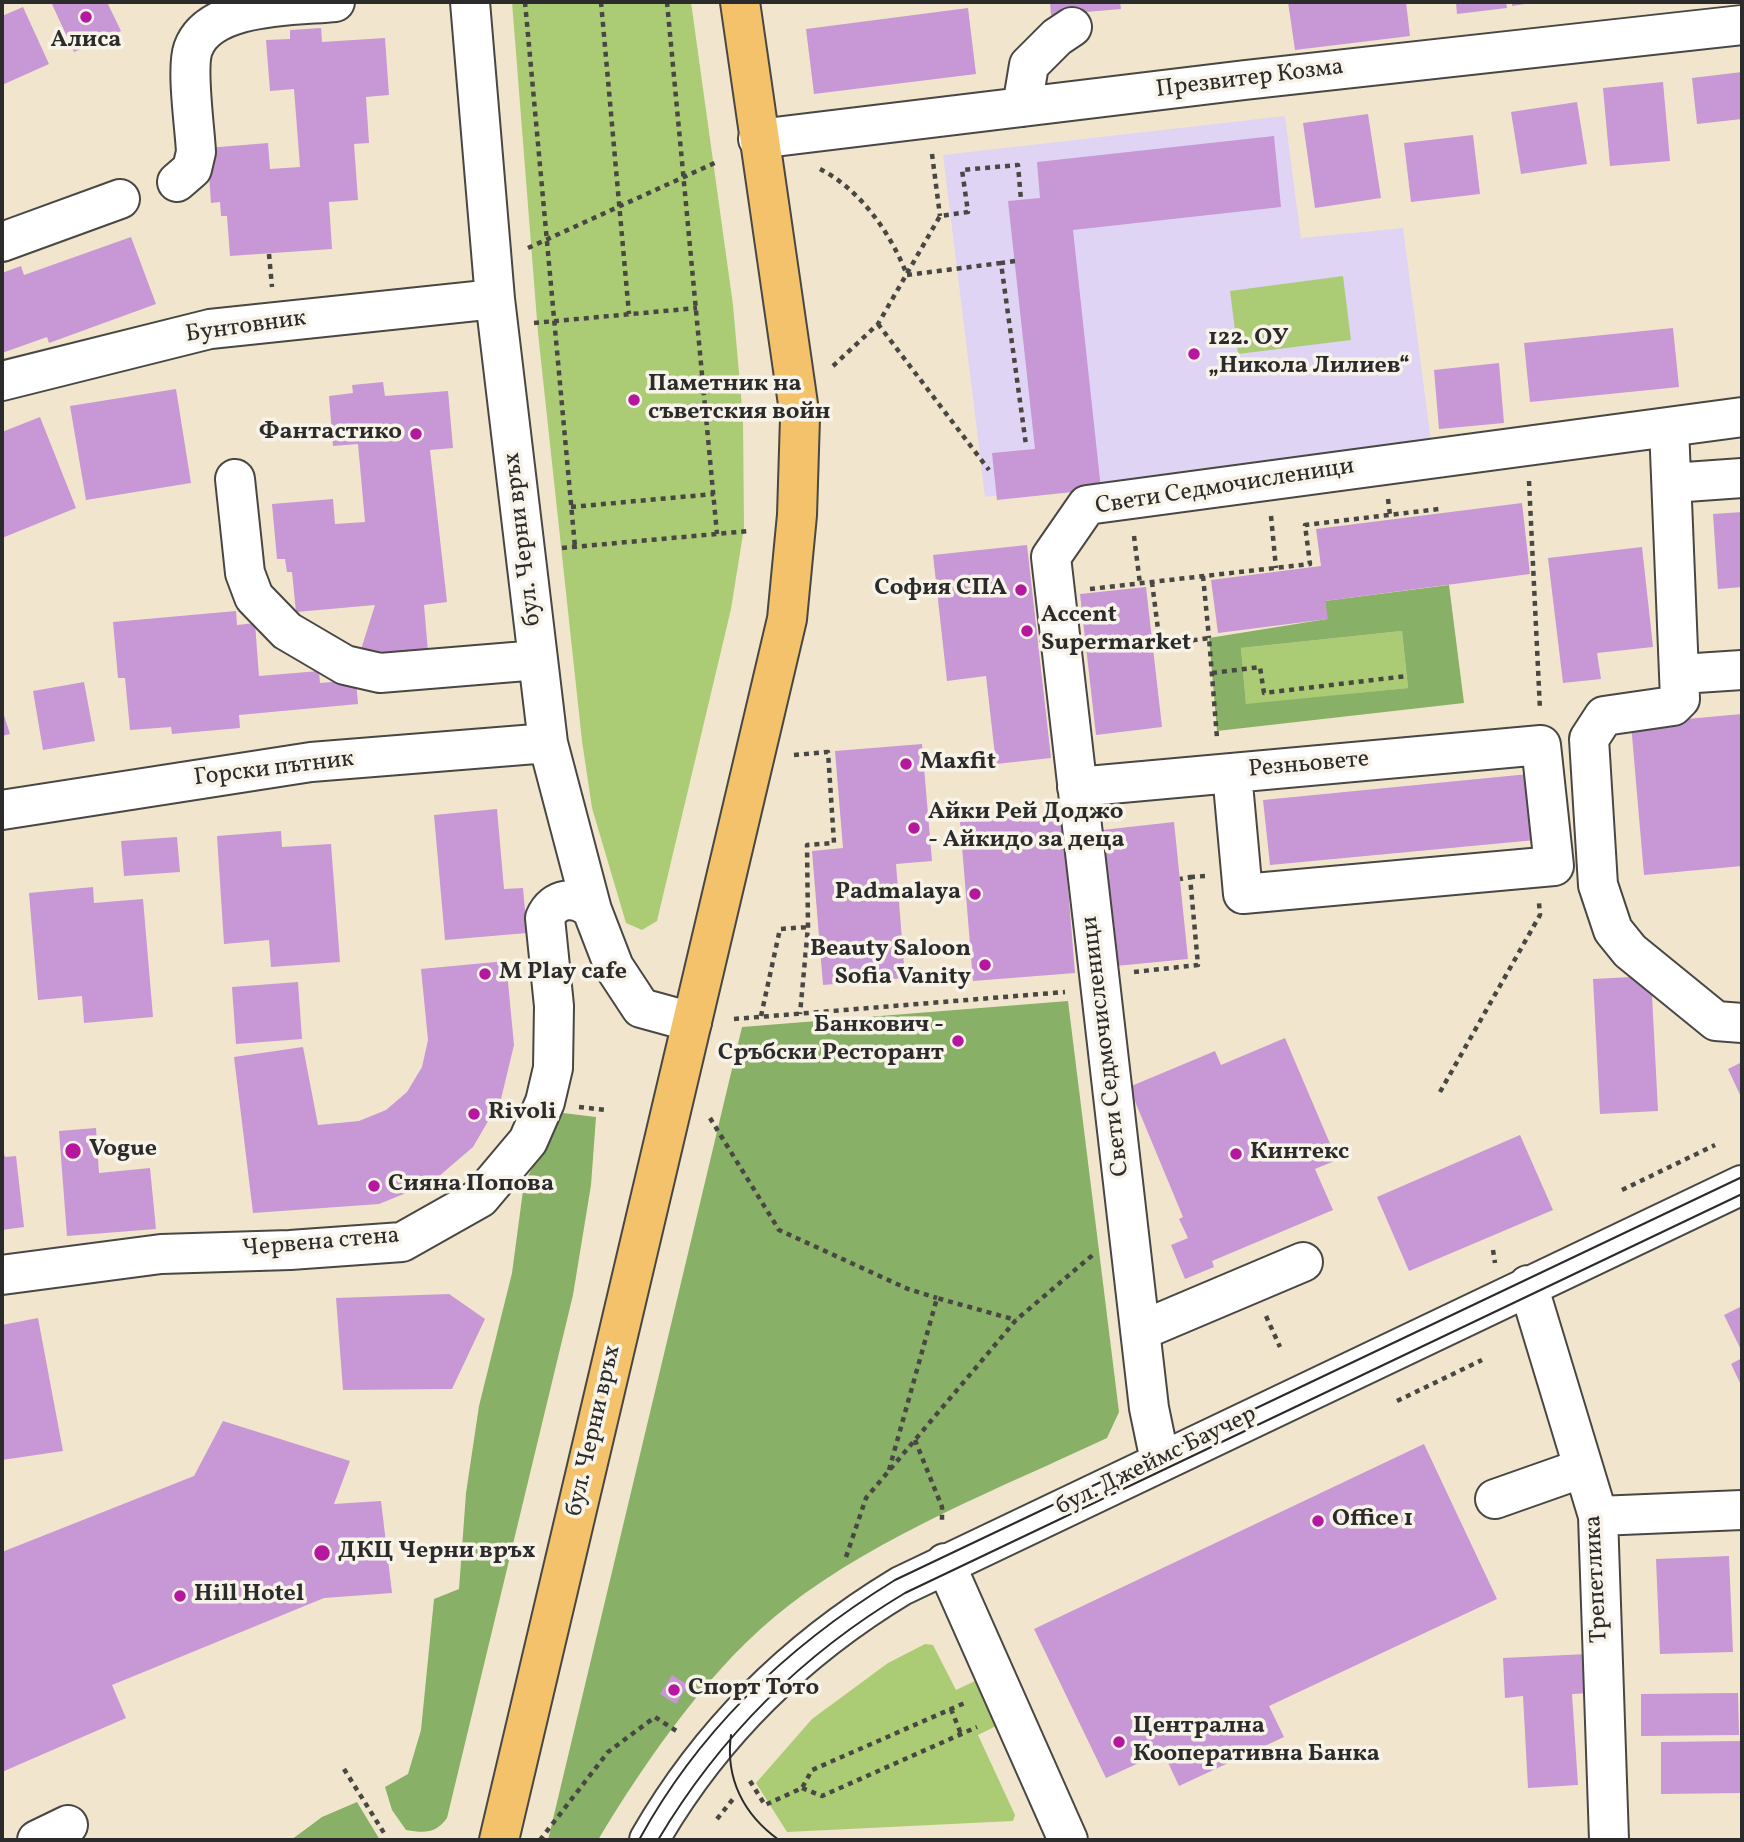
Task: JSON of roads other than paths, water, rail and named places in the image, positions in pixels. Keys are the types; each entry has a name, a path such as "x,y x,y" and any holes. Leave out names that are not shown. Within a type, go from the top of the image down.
{"main road":[{"name":"бул. Черни връх","path":"499,1840 787,619 796,515 800,418 740,2"}],"street":[{"path":"177,181 192,169 196,152 193,49 212,24 240,12 335,2"},
{"name":"бул. Черни връх","path":"470,2 495,297 548,743 592,910 614,967 641,1008 692,1022"},
{"name":"Презвитер Козма","path":"758,139 1742,25"},
{"path":"1022,107 1030,65 1057,37 1072,27"},
{"path":"2,242 120,199"},
{"name":"Бунтовник","path":"2,381 210,329 495,297"},
{"name":"Свети Седмочисленици","path":"1160,1461 1149,1408 1051,557 1087,505 1742,417"},
{"path":"1669,427 1680,699 1673,706 1604,716 1589,739 1598,885 1613,930 1630,951 1716,1021 1742,1023"},
{"path":"1672,483 1742,478"},
{"path":"235,479 245,573 254,597 287,631 345,665 380,673 538,660"},
{"path":"1681,674 1742,670"},
{"name":"Горски пътник","path":"2,810 311,762 548,743"},
{"name":"Резньовете","path":"1077,787 1541,745 1554,866 1243,894 1225,774"},
{"name":"Червена стена","path":"2,1275 161,1254 290,1250 402,1242 480,1198 528,1141 545,1102 554,1068 554,1006 545,918 548,911 561,901 578,901 592,910"},
{"name":"бул. Джеймс Баучер","path":"649,1840 701,1759 755,1698 786,1668 859,1611 945,1563 1742,1185"},
{"path":"1140,1331 1303,1262"},
{"name":"Трепетлика","path":"1528,1285 1598,1516 1609,1840"},
{"path":"1494,1499 1583,1468"},
{"path":"1598,1516 1742,1510"},
{"path":"945,1563 1068,1840"}],"tram line":[{"path":"639,1840 689,1762 750,1693 819,1633 895,1580 1742,1177"},
{"path":"658,1840 708,1766 766,1701 831,1643 905,1593 1742,1194"},
{"path":"731,1735 731,1766 740,1795 756,1819 779,1840"}],"place":[{"name":"Алиса","path":"86,17"},
{"name":"122. ОУ „Никола Лилиев“","path":"1194,354"},
{"name":"Паметник на съветския войн","path":"634,400"},
{"name":"Фантастико","path":"416,434"},
{"name":"София СПА","path":"1021,590"},
{"name":"Accent Supermarket","path":"1027,631"},
{"name":"Maxfit","path":"906,764"},
{"name":"Айки Рей Доджо - Айкидо за деца","path":"914,828"},
{"name":"Padmalaya","path":"975,894"},
{"name":"Beauty Saloon Sofia Vanity","path":"985,965"},
{"name":"M Play cafe","path":"485,974"},
{"name":"Банкович - Сръбски Ресторант","path":"958,1041"},
{"name":"Rivoli","path":"474,1114"},
{"name":"Vogue","path":"73,1151"},
{"name":"Кинтекс","path":"1236,1154"},
{"name":"Сияна Попова","path":"374,1186"},
{"name":"Office 1","path":"1318,1521"},
{"name":"ДКЦ Черни връх","path":"322,1553"},
{"name":"Hill Hotel","path":"180,1596"},
{"name":"Спорт Тото","path":"674,1690"},
{"name":"Централна Кооперативна Банка","path":"1119,1742"}]}
